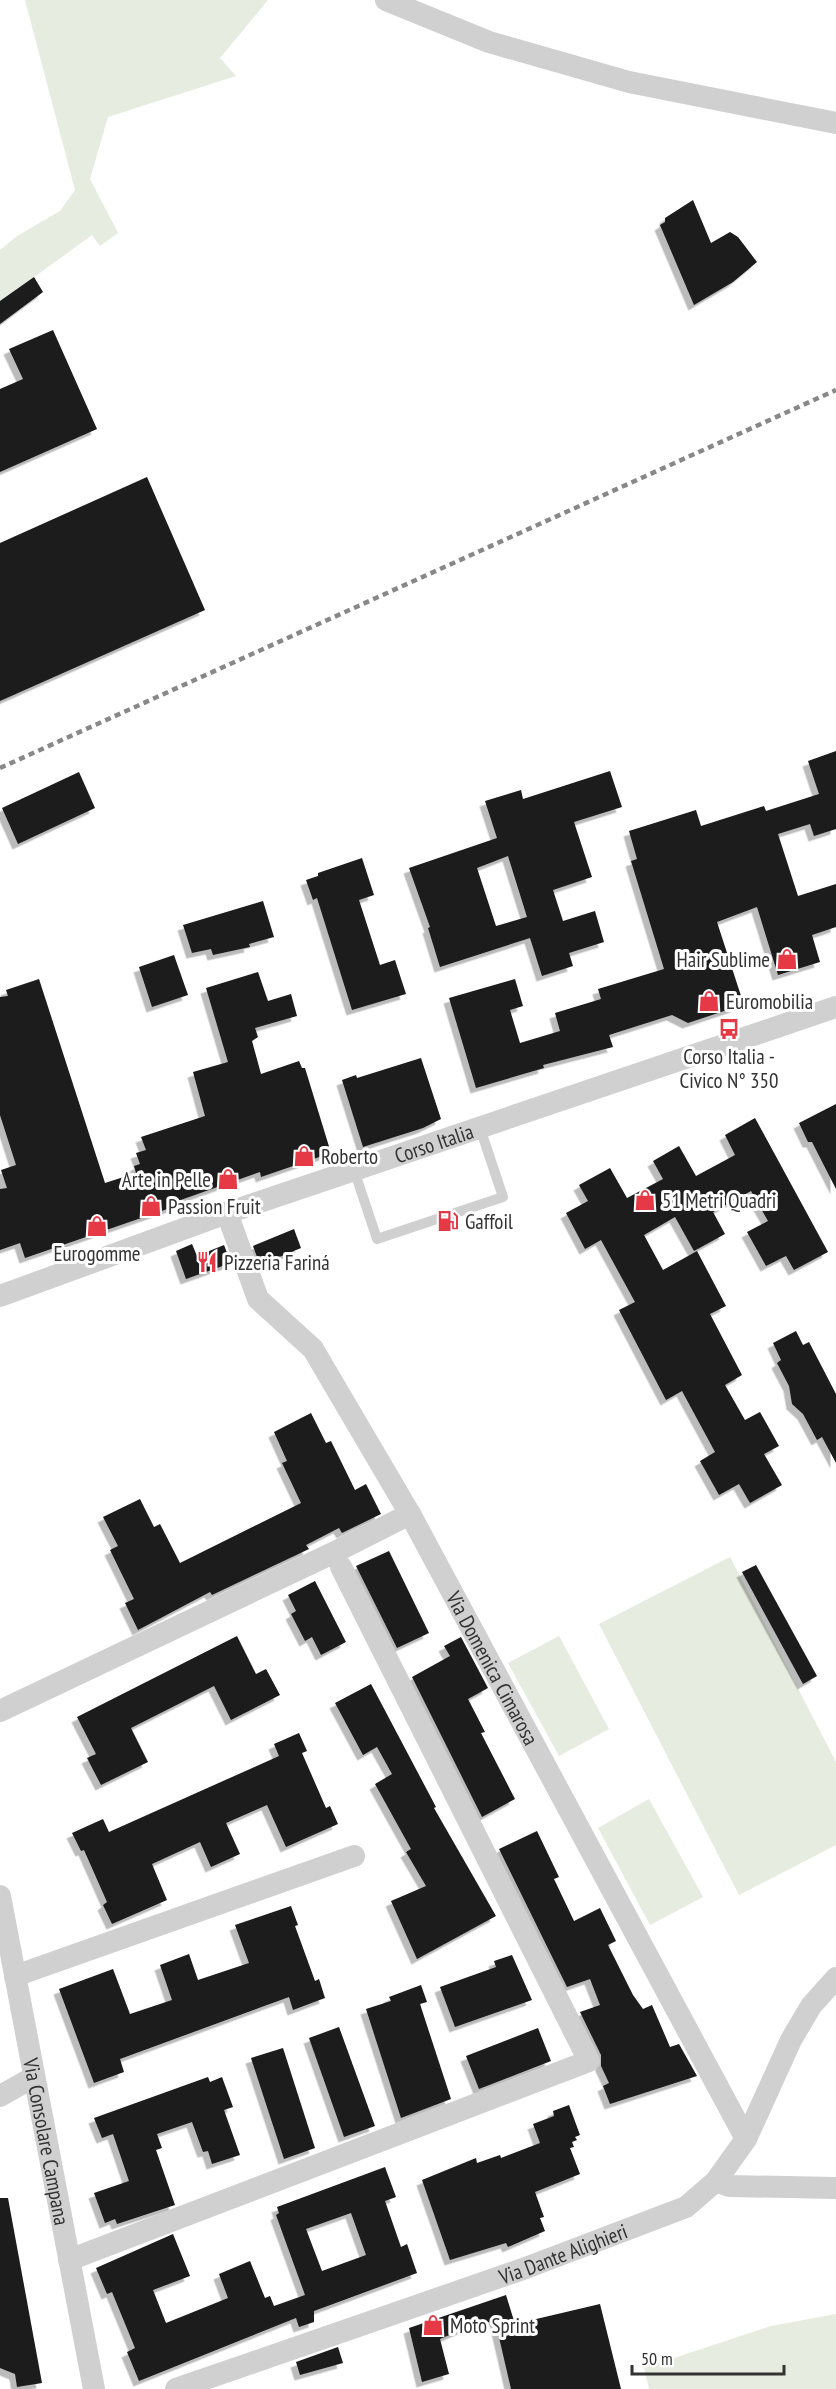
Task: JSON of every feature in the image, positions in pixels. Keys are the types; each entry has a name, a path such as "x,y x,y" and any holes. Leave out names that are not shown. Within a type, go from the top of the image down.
{"street":[{"path":"386,0 489,42 629,82 836,123"},
{"name":"Corso Italia","path":"0,1296 227,1213 836,1007"},
{"name":"Via Domenica Cimarosa","path":"227,1213 258,1299 313,1349 410,1514 746,2139"},
{"path":"0,1711 336,1552 410,1514"},
{"path":"69,2260 589,2061 341,1567"},
{"path":"15,1976 354,1856"},
{"name":"Via Consolare Campana","path":"0,1896 94,2389"},
{"name":"Via Dante Alighieri","path":"176,2389 523,2269 686,2207 716,2181 746,2139 791,2040 812,2006 836,1978"},
{"path":"0,2096 34,2077"},
{"path":"716,2181 729,2186 836,2188"}],"lane":[{"path":"354,1170 377,1239 482,1204 502,1197 480,1128"}],"shaded area":[{"path":"25,0 268,0 220,58 236,76 108,117 90,179 118,233 100,246 92,235 0,302 0,250 17,236 60,211 75,190"},
{"path":"730,1557 836,1762 836,1845 739,1895 599,1624"},
{"path":"559,1636 609,1729 559,1756 508,1663"},
{"path":"649,1799 703,1897 650,1925 598,1828"},
{"path":"836,2314 836,2389 649,2389 644,2368 771,2326"}],"building":[{"path":"693,200 711,243 730,232 738,237 757,262 733,282 694,305 660,225 665,222 665,218"},
{"path":"34,277 43,292 0,324 0,301"},
{"path":"53,330 97,429 0,472 0,389 23,379 9,349"},
{"path":"147,477 205,610 0,701 0,543"},
{"path":"836,751 836,829 814,836 810,824 778,834 798,896 836,884 836,927 812,935 820,962 778,975 757,907 717,922 742,999 736,1007 688,1023 672,1015 609,1035 613,1047 543,1065 544,1068 476,1088 449,998 515,979 523,1006 510,1010 520,1043 560,1031 555,1013 601,999 598,989 664,969 631,861 637,859 629,831 696,810 701,826 764,806 766,811 819,794 808,761"},
{"path":"610,771 622,807 574,822 592,877 553,890 563,921 595,911 604,942 569,953 573,966 542,976 530,938 440,967 428,928 430,927 409,868 497,838 485,801 521,790 523,799","holes":["508,856 527,917 496,926 477,868"]},
{"path":"79,772 95,808 18,844 2,808"},
{"path":"362,858 374,895 359,900 380,965 395,960 406,994 352,1010 317,898 313,900 306,880 318,876 318,873"},
{"path":"263,901 274,937 249,944 250,947 213,955 211,949 192,953 183,925"},
{"path":"174,955 188,995 152,1007 139,967"},
{"path":"258,972 268,1001 291,994 297,1016 255,1028 258,1037 252,1041 261,1074 299,1061 302,1068 305,1068 331,1153 261,1177 260,1172 175,1202 176,1206 25,1258 20,1243 0,1250 0,1189 7,1188 1,1170 16,1165 0,1115 0,997 8,996 6,990 39,979 105,1183 136,1173 134,1166 140,1164 136,1153 146,1150 141,1137 205,1116 193,1072 228,1062 206,988"},
{"path":"421,1058 441,1119 423,1128 363,1147 342,1080 356,1075 357,1078"},
{"path":"836,1104 836,1189 812,1142 808,1142 799,1123"},
{"path":"755,1118 828,1252 794,1270 786,1256 766,1266 747,1232 768,1221 751,1191 713,1212 725,1234 694,1251 675,1217 644,1235 663,1270 697,1251 726,1306 710,1314 742,1375 725,1385 745,1420 760,1412 779,1446 764,1454 782,1485 750,1503 739,1484 719,1495 700,1461 715,1452 682,1391 666,1400 619,1310 635,1302 601,1240 585,1249 566,1213 588,1201 579,1185 610,1168 627,1198 663,1179 653,1161 679,1146 696,1176 735,1155 725,1135"},
{"path":"294,1229 301,1248 260,1265 253,1246"},
{"path":"192,1244 197,1256 224,1245 231,1263 186,1279 176,1251"},
{"path":"796,1331 803,1345 809,1342 836,1394 836,1463 822,1437 817,1440 803,1414 792,1404 789,1386 777,1363 781,1360 773,1343"},
{"path":"311,1413 326,1443 331,1441 355,1490 366,1484 381,1514 342,1533 339,1528 306,1545 309,1549 212,1595 210,1592 138,1630 125,1603 134,1599 110,1550 118,1546 103,1517 140,1499 154,1527 160,1524 180,1563 301,1503 282,1463 287,1461 274,1432"},
{"path":"389,1551 429,1633 397,1648 356,1566"},
{"path":"756,1565 817,1676 803,1684 742,1572"},
{"path":"315,1581 346,1642 321,1655 312,1637 305,1641 291,1614 296,1611 288,1595"},
{"path":"237,1636 256,1674 266,1669 280,1695 231,1720 214,1686 131,1728 148,1762 101,1785 87,1758 96,1754 77,1717"},
{"path":"461,1637 488,1688 468,1699 485,1732 481,1733 515,1799 482,1817 412,1677 450,1656 444,1646"},
{"path":"371,1684 436,1807 434,1808 496,1916 417,1959 391,1901 426,1886 406,1852 411,1849 375,1784 392,1774 377,1747 363,1755 335,1703"},
{"path":"299,1733 307,1751 302,1753 326,1808 330,1806 338,1824 286,1847 267,1805 226,1823 240,1854 211,1867 200,1842 152,1864 167,1900 112,1924 103,1905 107,1902 84,1850 81,1851 72,1833 103,1819 109,1832 279,1756 274,1744"},
{"path":"537,1831 559,1877 554,1879 574,1921 600,1908 616,1941 608,1945 633,1995 643,2009 652,2005 670,2047 679,2044 697,2076 610,2104 603,2086 609,2083 601,2066 601,2055 580,2012 600,2005 590,1979 567,1987 499,1849"},
{"path":"291,1906 298,1925 295,1926 315,1981 319,1979 325,1998 293,2010 289,1997 120,2059 124,2072 94,2083 59,1989 113,1969 130,2014 172,2000 160,1965 189,1954 198,1980 249,1963 235,1925"},
{"path":"512,1955 532,2000 455,2027 440,1987 496,1967 494,1961"},
{"path":"421,1985 427,2002 420,2004 451,2099 401,2118 366,2009 391,2001 389,1997"},
{"path":"339,2027 375,2126 344,2137 309,2038"},
{"path":"538,2028 551,2061 479,2089 466,2056"},
{"path":"283,2048 315,2148 284,2159 251,2058"},
{"path":"208,2077 210,2082 222,2077 233,2107 224,2110 240,2155 212,2164 208,2151 203,2152 192,2122 157,2134 162,2148 156,2150 175,2205 117,2224 115,2219 105,2223 94,2193 129,2181 113,2134 102,2138 94,2118"},
{"path":"569,2105 580,2135 575,2137 577,2140 572,2142 574,2147 570,2148 580,2174 535,2192 544,2217 540,2218 545,2231 508,2247 506,2243 450,2260 422,2180 476,2158 477,2163 500,2155 501,2158 540,2143 533,2124 554,2116 553,2111"},
{"path":"385,2167 396,2197 385,2201 401,2247 407,2244 417,2273 314,2311 314,2322 299,2327 296,2318 139,2381 127,2352 135,2348 112,2292 107,2294 96,2268 173,2234 190,2276 153,2290 166,2323 228,2298 219,2274 250,2261 265,2298 270,2296 274,2306 305,2295 276,2215 279,2213 277,2207","holes":["351,2213 366,2255 322,2271 306,2229"]},
{"path":"0,2198 8,2198 42,2383 17,2387 15,2374 0,2368"},
{"path":"506,2295 515,2324 600,2304 621,2389 511,2389 495,2320 468,2329 468,2327 440,2339 449,2374 422,2382 409,2328"},
{"path":"338,2347 343,2363 300,2375 296,2362"}],"railway":[{"path":"0,768 836,390"}],"place":[{"name":"Hair Sublime","path":"787,959"},
{"name":"Euromobilia","path":"709,1001"},
{"name":"Corso Italia - Civico N° 350","path":"729,1029"},
{"name":"Roberto","path":"304,1156"},
{"name":"Arte in Pelle","path":"228,1179"},
{"name":"51 Metri Quadri","path":"645,1200"},
{"name":"Passion Fruit","path":"151,1206"},
{"name":"Gaffoil","path":"448,1221"},
{"name":"Eurogomme","path":"97,1226"},
{"name":"Pizzeria Fariná","path":"207,1262"},
{"name":"Moto Sprint","path":"433,2325"}]}
